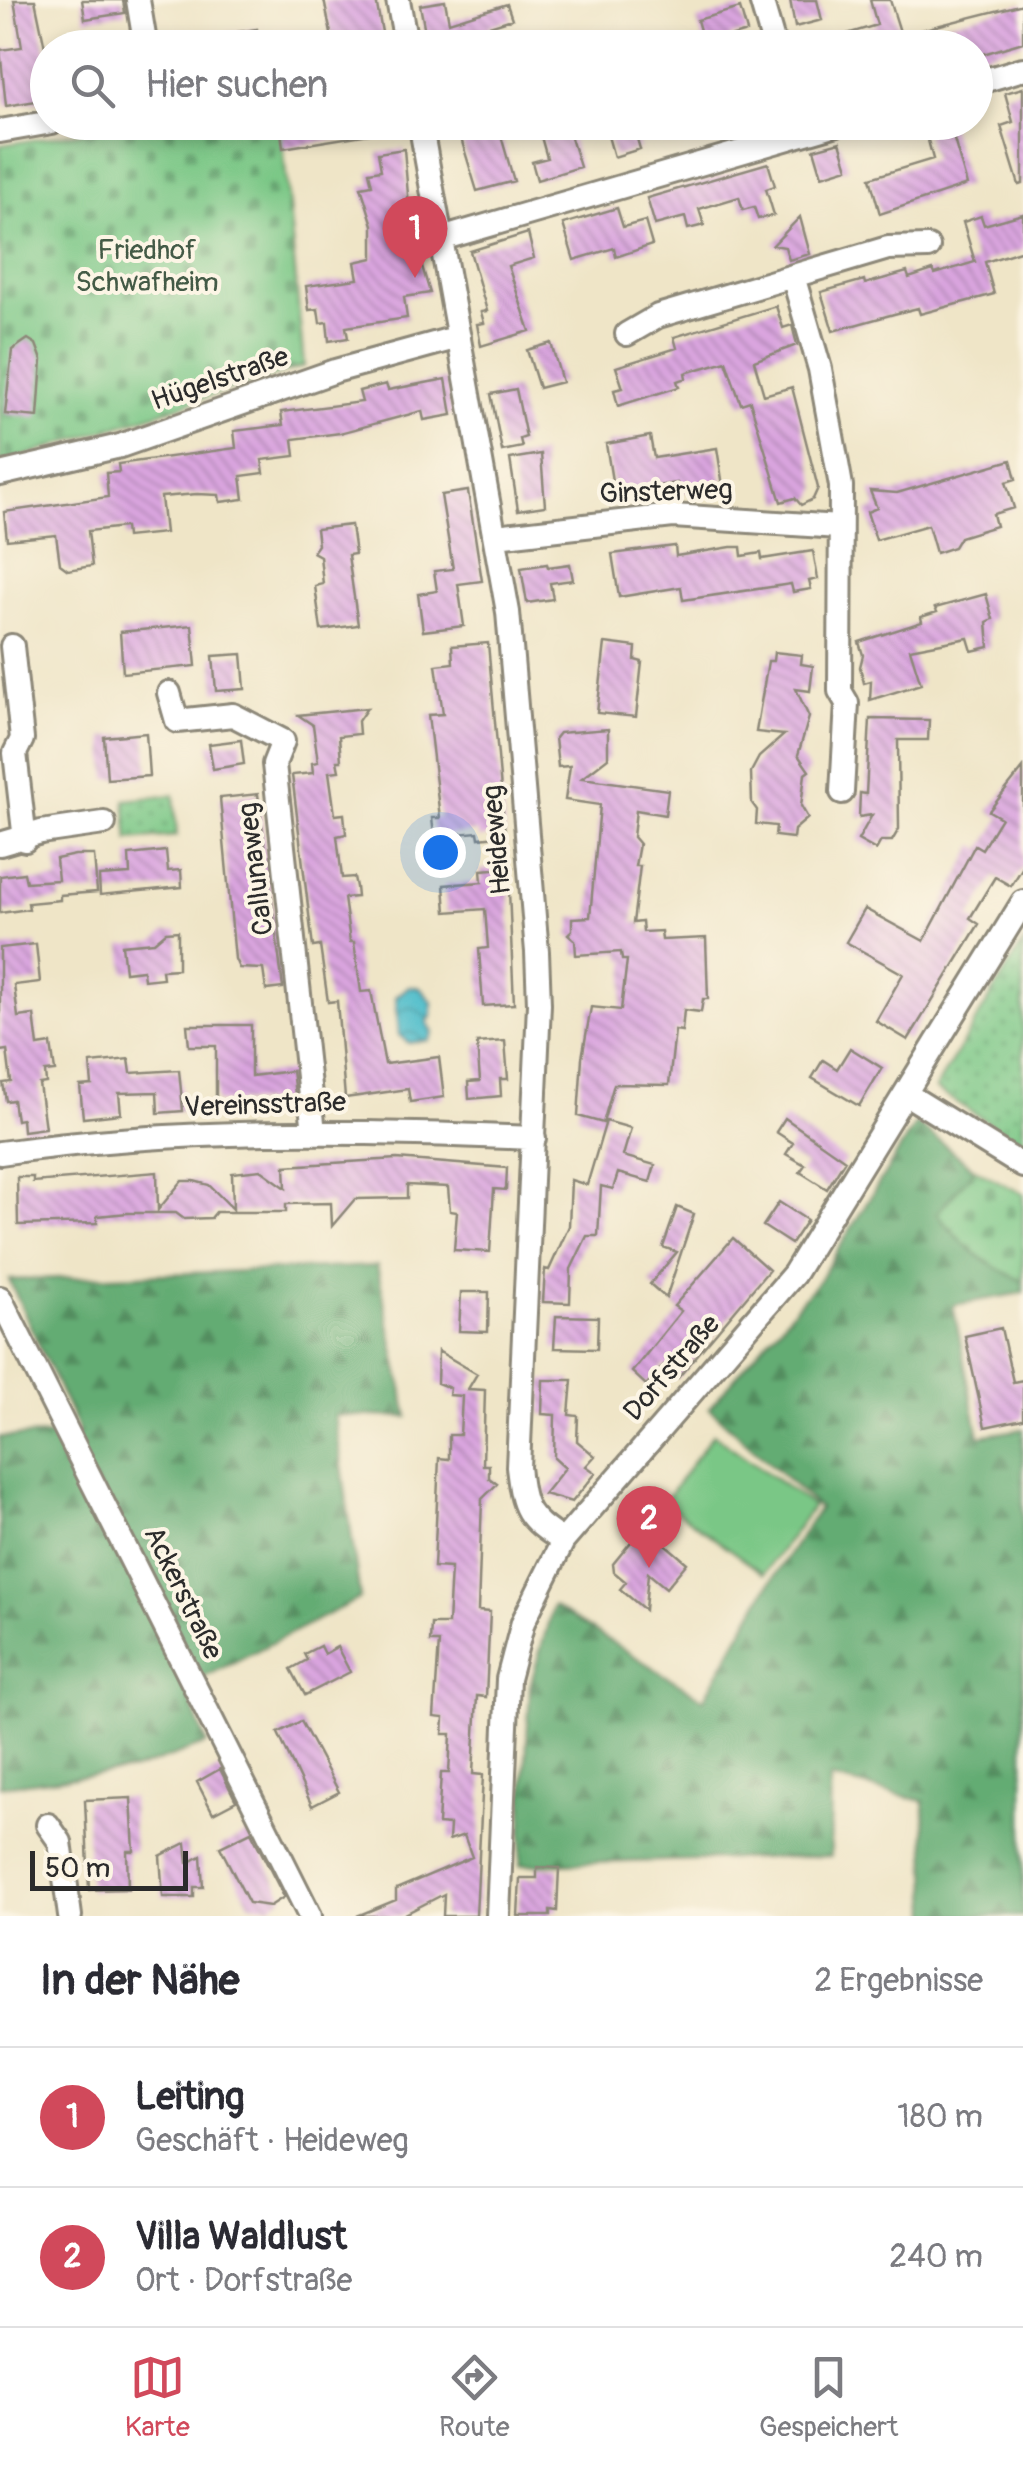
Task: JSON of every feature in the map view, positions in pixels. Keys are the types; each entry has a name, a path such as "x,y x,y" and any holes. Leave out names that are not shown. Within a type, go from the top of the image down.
{"street":[{"path":"138,0 143,30"},
{"path":"398,0 403,30"},
{"path":"761,0 770,30"},
{"path":"993,78 1023,69"},
{"path":"0,131 30,126"},
{"name":"Heideweg","path":"423,140 508,612 537,952 534,1138 518,1467 522,1506 537,1524 563,1540"},
{"path":"441,240 764,140"},
{"path":"626,334 658,316 888,248 928,247"},
{"path":"793,276 830,413 841,486 840,691 847,703 842,792"},
{"name":"Hügelstraße","path":"0,474 120,446 335,370 459,336"},
{"name":"Ginsterweg","path":"496,536 672,516 839,526"},
{"path":"12,646 22,739 15,753 25,840"},
{"name":"Callunaweg","path":"169,692 176,721 233,715 282,741 274,764 314,1132"},
{"path":"0,844 25,840 41,832 104,824"},
{"name":"Dorfstraße","path":"498,1916 508,1680 523,1622 563,1540 794,1274 1023,902"},
{"path":"906,1094 1023,1166"},
{"name":"Vereinsstraße","path":"0,1153 70,1143 314,1132 534,1138"},
{"name":"Ackerstraße","path":"0,1298 310,1916"},
{"path":"48,1825 60,1842 70,1916"}],"green space":[{"name":"Friedhof Schwafheim","path":"31,140 283,140 304,366 0,464 0,145"},
{"path":"174,795 177,836 129,840 125,800"},
{"path":"1023,943 1023,1144 935,1089"},
{"path":"916,1123 975,1169 937,1213 975,1253 1023,1281 1023,1293 953,1305 979,1436 1023,1429 1023,1916 929,1916 924,1801 830,1778 831,1856 520,1865 530,1686 553,1606 704,1699 764,1592 819,1508 709,1408 820,1279"},
{"path":"975,1169 1023,1194 1023,1281 975,1253 937,1213"},
{"path":"377,1266 408,1417 335,1415 360,1598 185,1687 207,1744 134,1770 0,1786 0,1437 80,1434 9,1280"},
{"path":"713,1434 813,1506 764,1574 664,1502"}],"water":[{"path":"409,986 420,988 432,1002 432,1016 427,1021 433,1033 429,1040 409,1043 399,1035 396,997"}],"building":[{"path":"14,0 35,0 41,30 30,30 30,102 6,106 0,50 22,47"},
{"path":"82,0 123,0 125,13 85,19"},
{"path":"324,0 376,0 382,30 330,30"},
{"path":"790,0 817,0 822,20 795,27"},
{"path":"870,0 890,0 899,30 860,30 877,25"},
{"path":"445,1 449,22 507,4 512,19 489,26 490,30 425,30 420,5"},
{"path":"1023,4 1023,42 993,51 993,30 921,30"},
{"path":"740,8 746,30 700,30 697,20"},
{"path":"1023,88 1023,184 1019,185 1001,126 1013,122 1005,93"},
{"path":"282,140 332,140 283,148"},
{"path":"461,140 502,140 514,181 477,191"},
{"path":"542,140 572,140 580,167 537,180 532,162 547,158"},
{"path":"609,140 637,140 640,149 614,157"},
{"path":"928,140 954,140 967,185 880,214 870,178 933,159"},
{"path":"840,142 848,168 822,176 814,149"},
{"path":"404,149 411,229 430,293 404,297 407,318 346,327 348,338 329,341 327,322 320,323 318,309 309,310 306,286 358,279 355,262 373,258 373,225 361,187 372,185 369,172 381,170 378,153"},
{"path":"768,163 775,186 766,189 774,215 758,219 754,207 743,210 739,197 699,209 704,225 688,229 685,217 655,225 647,198"},
{"path":"617,208 623,227 645,221 652,245 616,257 614,248 574,260 563,224"},
{"path":"1023,214 1023,250 985,262 994,294 920,314 918,308 833,331 821,292 907,272 909,278 933,270 935,274 975,262 963,222 981,216 984,225"},
{"path":"800,217 810,254 789,260 785,247 773,245"},
{"path":"528,233 534,258 508,266 530,331 481,346 477,324 484,323 481,312 487,311 470,251"},
{"path":"776,306 783,328 792,325 797,345 754,361 764,395 792,387 818,488 813,499 801,505 795,498 781,502 750,401 741,404 726,361 685,373 686,378 677,381 679,387 618,406 614,390 623,388 616,367 677,348 674,337"},
{"path":"28,339 36,344 42,360 38,417 5,414 12,350"},
{"path":"551,343 562,382 539,388 527,350"},
{"path":"446,379 452,415 424,420 422,411 340,433 293,439 295,456 262,460 264,473 241,476 244,499 220,502 219,495 197,494 161,497 165,533 126,537 125,527 88,531 92,566 68,570 60,564 56,535 7,540 4,512 108,497 106,473 119,472 118,464 236,448 234,431 283,425 281,412 362,402 359,391 386,384 388,390"},
{"path":"516,389 526,437 520,439 522,447 502,451 491,394"},
{"path":"650,436 654,458 717,448 723,486 679,492 677,483 614,493 606,444"},
{"path":"541,454 545,506 518,510 510,459"},
{"path":"1011,460 1016,479 1006,482 1014,508 993,514 996,526 960,537 954,547 936,553 928,525 876,540 867,512 877,508 870,491 897,493"},
{"path":"468,491 482,581 458,584 464,626 423,631 418,594 437,591 434,571 453,569 441,495"},
{"path":"351,525 355,554 348,555 358,625 321,630 315,586 323,584 320,556 313,552 318,545 316,529"},
{"path":"675,546 676,556 731,547 741,547 742,556 761,553 762,559 813,551 818,579 809,581 811,589 793,592 791,584 683,600 681,587 619,597 612,554"},
{"path":"570,564 573,580 550,583 553,599 527,603 521,568"},
{"path":"986,594 993,619 987,622 989,647 972,651 968,638 910,649 921,684 870,700 871,681 864,683 859,642 922,622 921,617 937,612 935,608"},
{"path":"192,625 196,666 123,673 120,632"},
{"path":"488,643 505,835 479,838 478,832 434,836 432,818 440,818 428,715 443,714 436,665 453,663 452,646"},
{"path":"605,643 636,647 635,660 642,662 636,717 597,713"},
{"path":"774,652 802,655 801,664 813,666 810,691 796,689 809,717 798,755 809,771 805,774 801,806 808,818 794,830 793,838 775,836 776,826 756,824 757,810 752,803 751,772 759,757 784,735 756,732 768,661 773,661"},
{"path":"242,654 245,689 216,691 213,656"},
{"path":"367,708 358,721 359,734 339,736 339,771 329,772 335,815 344,814 346,834 337,836 342,878 354,877 356,887 357,897 344,898 350,942 354,942 361,992 371,991 385,1064 439,1057 444,1097 410,1102 408,1089 345,1098 337,1001 328,1002 320,946 313,947 292,775 313,773 312,763 318,762 313,725 298,715"},
{"path":"870,719 929,720 928,740 898,740 899,829 892,841 881,841 876,850 858,840 872,815 859,817 860,793 866,794"},
{"path":"608,729 608,758 582,778 668,790 665,815 636,810 633,837 639,844 635,866 640,866 633,923 642,922 643,932 661,931 662,940 706,938 708,999 703,999 701,1012 684,1010 682,1031 675,1030 669,1085 614,1084 603,1123 578,1116 582,1058 591,1007 621,1010 627,960 622,960 621,952 576,955 575,940 568,934 572,918 590,917 600,805 565,800 570,766 558,767 555,738 559,733"},
{"path":"146,733 149,776 107,779 104,737"},
{"path":"241,740 244,764 213,769 209,744"},
{"path":"1023,768 1023,867 1011,886 995,877 970,918 979,924 908,1040 876,1021 903,974 846,942 865,909 924,941 975,845 982,849 1001,818 989,811"},
{"path":"258,794 283,988 266,990 263,969 239,968 235,959 220,798"},
{"path":"166,851 168,871 181,870 182,887 100,895 99,876 130,874 129,855"},
{"path":"94,855 97,892 60,895 60,900 28,903 29,909 0,913 0,876 24,873 26,882 58,880 56,859"},
{"path":"508,868 514,1004 483,1006 479,949 488,948 485,909 446,912 444,885 482,882 481,870"},
{"path":"178,931 178,969 162,970 163,978 144,980 143,970 125,972 122,945 154,942 166,932"},
{"path":"36,944 40,982 14,985 18,1017 34,1015 38,1046 51,1044 55,1071 45,1072 46,1083 39,1084 45,1128 23,1131 22,1119 16,1120 13,1100 6,1101 3,1083 11,1082 7,1050 0,1051 0,948"},
{"path":"187,1025 251,1025 251,1076 292,1071 296,1102 216,1102 216,1046 189,1046"},
{"path":"505,1041 508,1079 500,1079 501,1096 469,1099 468,1082 480,1081 477,1043"},
{"path":"850,1048 882,1068 859,1106 812,1078 823,1060 837,1069"},
{"path":"129,1059 131,1073 179,1070 183,1111 158,1113 157,1092 119,1093 121,1114 83,1118 80,1086 92,1085 90,1063"},
{"path":"785,1118 845,1160 827,1189 800,1172 805,1165 786,1154 793,1143 776,1132"},
{"path":"606,1121 631,1128 623,1156 655,1165 650,1182 618,1173 613,1189 601,1186 598,1236 587,1236 571,1269 570,1303 543,1302 545,1269 549,1270 569,1226 571,1180 587,1185"},
{"path":"397,1159 507,1168 506,1190 494,1189 490,1252 454,1250 457,1212 450,1211 448,1187 407,1185 407,1198 355,1199 332,1226 331,1203 286,1204 286,1212 216,1212 211,1218 128,1213 97,1216 97,1223 18,1225 17,1177 33,1177 33,1182 157,1172 158,1210 182,1181 209,1185 233,1209 232,1173 261,1170 286,1188 285,1166"},
{"path":"779,1202 807,1220 791,1244 763,1226"},
{"path":"677,1207 694,1214 666,1298 650,1284 677,1252 663,1247"},
{"path":"733,1238 769,1270 678,1378 664,1365 646,1385 632,1372 681,1311 674,1306"},
{"path":"461,1292 489,1292 488,1332 459,1331"},
{"path":"556,1316 598,1317 597,1349 554,1348"},
{"path":"1001,1328 1013,1382 1023,1380 1023,1419 985,1427 965,1336"},
{"path":"438,1351 477,1374 468,1389 485,1390 483,1465 489,1465 489,1478 497,1484 482,1499 478,1611 490,1612 486,1697 477,1696 473,1774 483,1775 476,1916 443,1916 444,1894 401,1916 357,1916 396,1900 396,1889 472,1857 464,1835 449,1840 450,1825 438,1824 441,1773 449,1773 451,1734 443,1734 444,1718 434,1717 439,1642 430,1642 431,1624 448,1624 451,1568 434,1567 439,1458 449,1459 449,1435 460,1435 462,1396 449,1395 450,1388 437,1383"},
{"path":"543,1380 572,1380 569,1415 578,1416 577,1441 595,1456 586,1466 596,1473 572,1502 544,1494 565,1468 554,1458 555,1415 542,1414"},
{"path":"644,1526 687,1563 666,1588 648,1573 645,1610 620,1589 626,1582 614,1572 613,1564"},
{"path":"320,1646 324,1654 337,1647 350,1672 305,1695 291,1669 307,1660 304,1654"},
{"path":"301,1721 339,1792 312,1806 278,1733"},
{"path":"220,1769 236,1801 213,1813 197,1782"},
{"path":"131,1798 134,1851 127,1851 128,1889 89,1890 85,1800"},
{"path":"251,1832 284,1897 270,1906 249,1903 220,1847"},
{"path":"186,1843 188,1863 201,1856 203,1887 194,1887 194,1897 163,1897 160,1856"},
{"path":"537,1867 559,1868 557,1911 550,1910 550,1916 518,1916 520,1878 537,1878"}],"place":[{"name":"Leiting","path":"415,278"},
{"name":"Villa Waldlust","path":"649,1568"}]}
